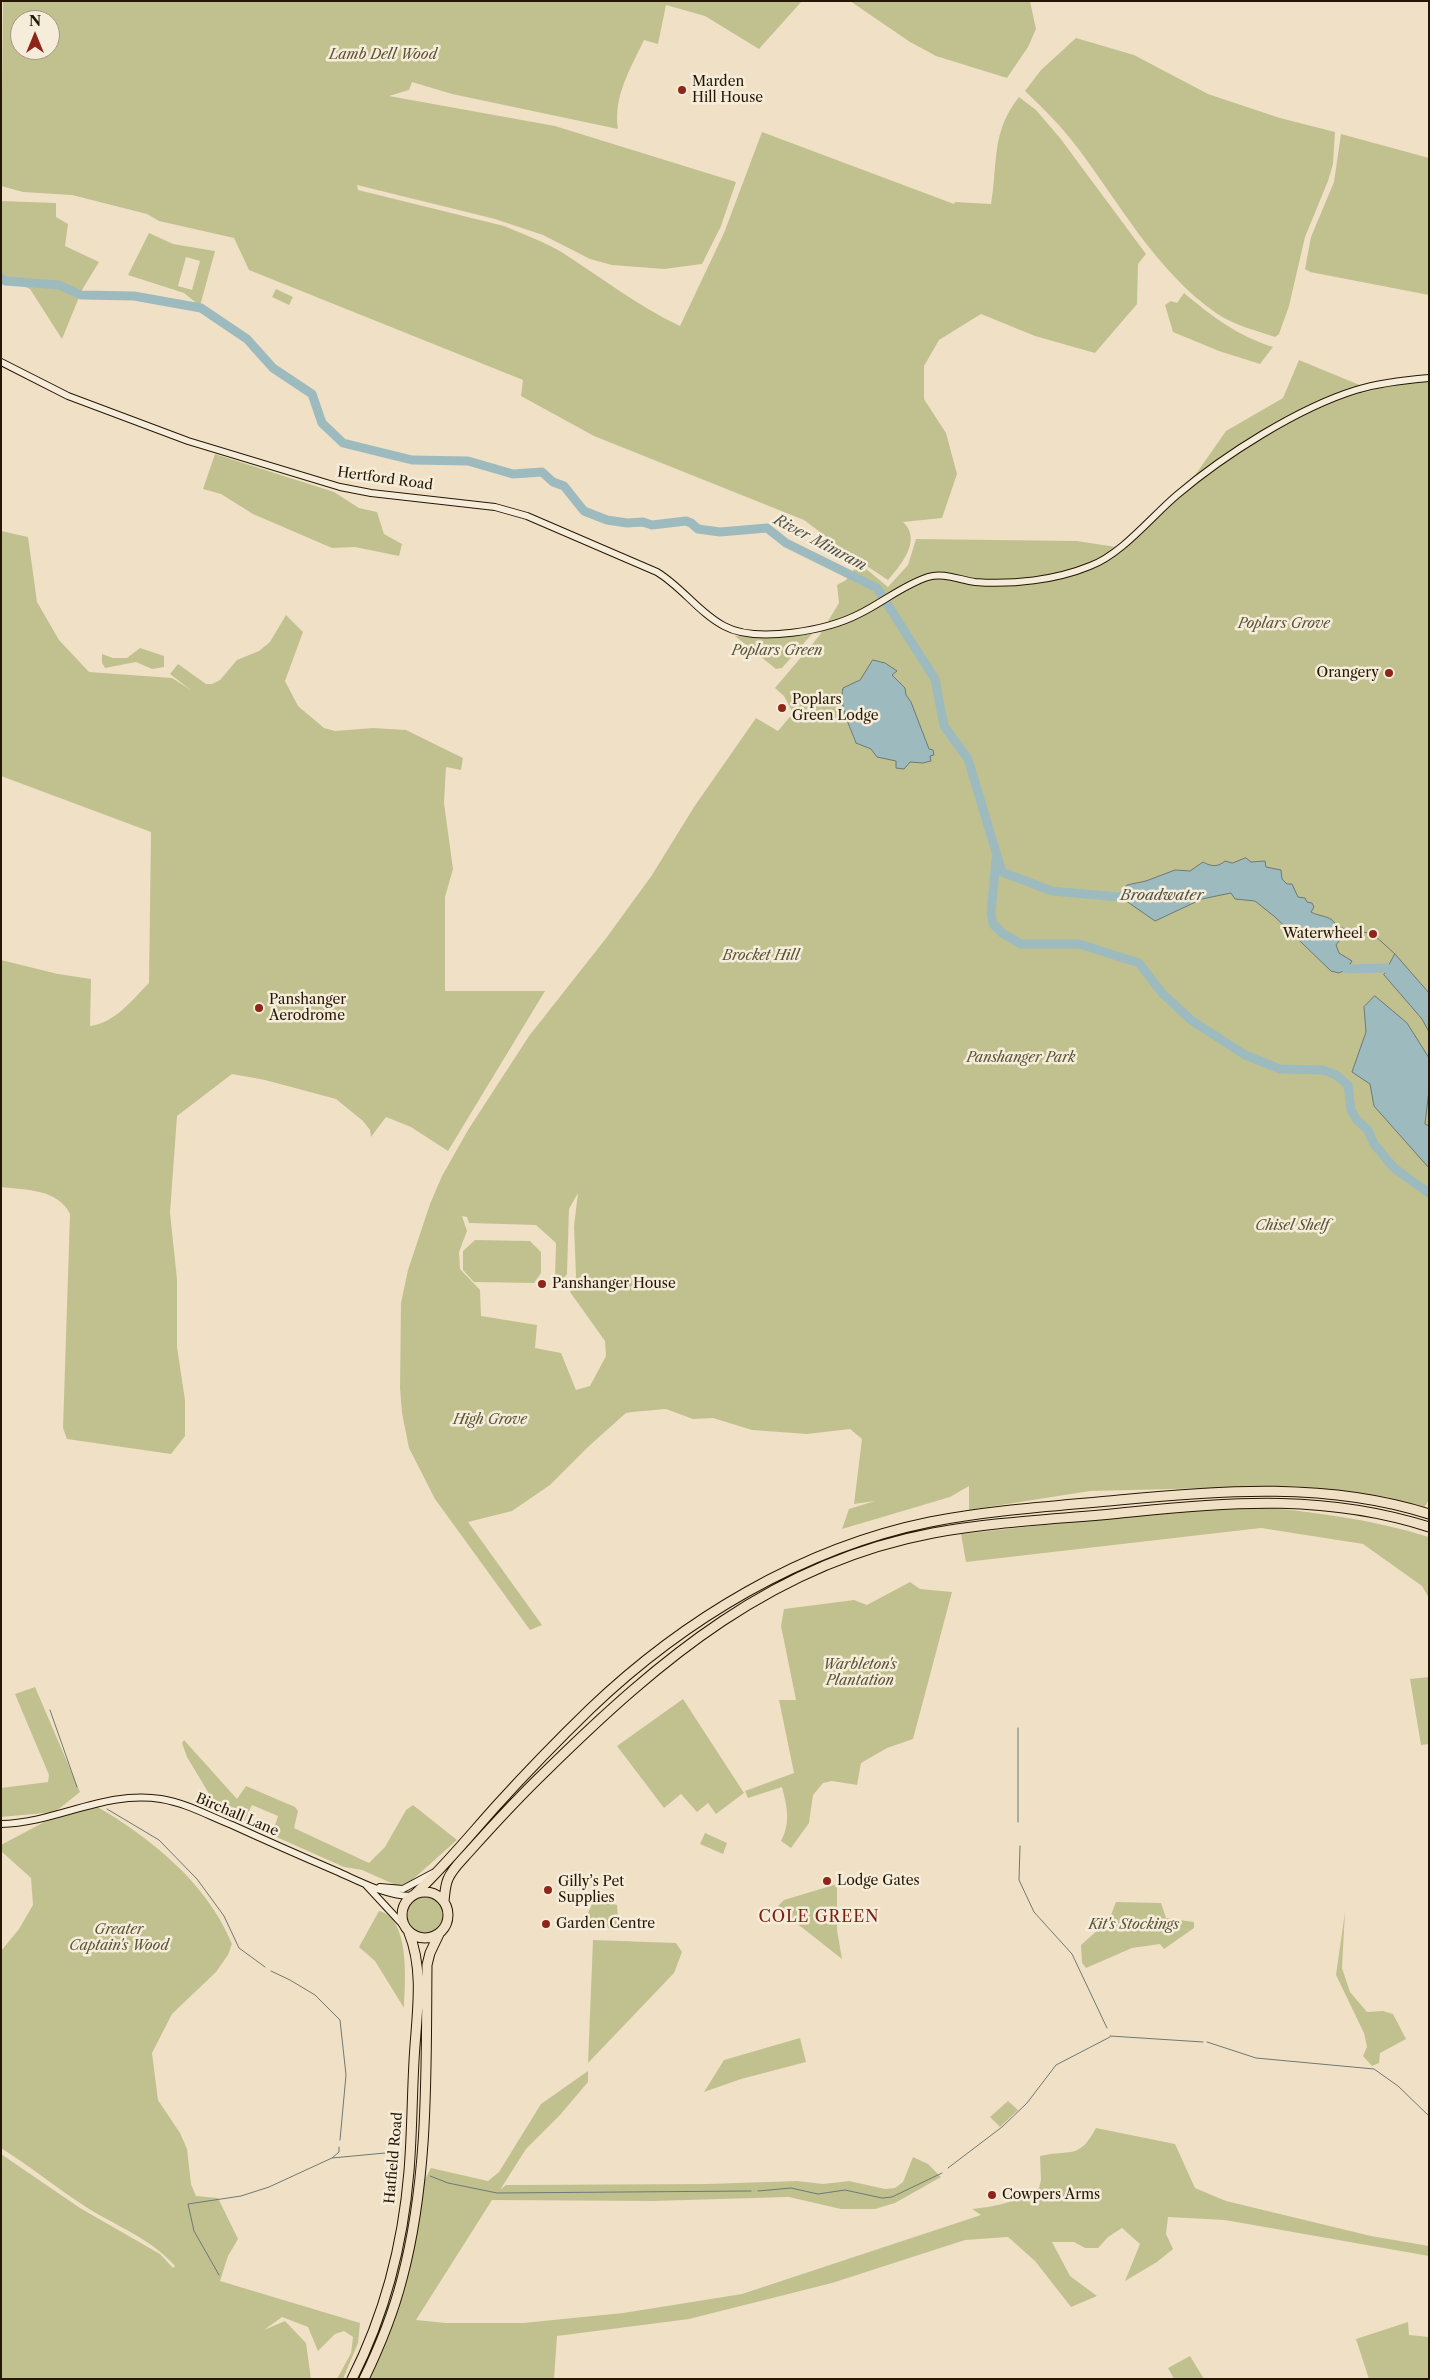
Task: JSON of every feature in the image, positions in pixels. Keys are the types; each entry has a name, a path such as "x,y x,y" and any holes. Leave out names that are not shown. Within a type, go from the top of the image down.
{"highway":[{"path":"1429,1514 1400,1505 1359,1498 1284,1491 1241,1491 1130,1499 975,1514 928,1522 861,1540 803,1563 750,1591 695,1624 626,1676 551,1747 439,1871 406,1900 401,1912 406,1929 424,1939 439,1934 448,1920 444,1901 448,1878 477,1843 538,1779 641,1681 674,1655 751,1602 830,1564 905,1539 979,1526 1250,1501 1324,1504 1429,1527"},
{"path":"413,1895 427,1892 444,1901"},
{"name":"Hatfield Road","path":"352,2379 371,2341 380,2315 398,2242 409,2170 418,1990 416,1953 406,1929"},
{"name":"Hatfield Road","path":"364,2379 381,2344 408,2254 416,2205 422,2139 428,1965 430,1953 439,1934"}],"main road":[{"name":"Hertford Road","path":"1,362 68,396 128,420 320,482 359,491 495,507 527,516 657,572 669,579 724,626 754,633 804,630 841,622 928,577 948,576 975,582 1012,582 1067,573 1092,566 1113,553 1154,515 1205,473 1296,416 1357,390 1391,382 1429,378"},
{"name":"Birchall Lane","path":"1,1824 29,1822 92,1803 122,1798 162,1799 184,1805 392,1895 413,1895"},
{"path":"369,1885 403,1889 439,1871"},
{"name":"Birchall Lane","path":"369,1885 406,1929"}],"green space":[{"name":"Lamb Dell Wood","path":"3,1 802,1 759,49 705,16 666,5 658,44 644,40 624,83 618,105 618,129 452,94 412,82 409,90 389,96 555,126 736,182 721,226 702,264 664,269 612,265 590,259 543,235 495,219 357,185 358,190 504,226 526,235 563,253 635,301 680,326 724,233 762,132 954,204 955,202 991,204 1000,135 1010,110 1019,97 1036,110 1060,138 1146,254 1138,264 1137,304 1095,353 1035,336 981,314 939,340 924,366 924,399 946,433 957,474 942,518 903,522 911,536 910,544 904,559 888,580 853,557 804,520 594,436 521,396 523,380 249,270 234,238 159,221 147,214 72,195 23,192 1,186"},
{"path":"850,1 1030,1 1036,29 1028,47 1007,78 936,56 910,42"},
{"path":"1076,38 1134,55 1208,94 1280,118 1335,132 1333,164 1305,237 1289,306 1279,334 1275,337 1244,327 1216,313 1175,277 1140,236 1071,139 1025,91 1041,70"},
{"path":"1341,134 1429,158 1429,295 1310,272 1305,269 1311,237 1334,182"},
{"path":"1,201 56,203 56,217 68,224 65,246 99,262 82,290 62,339 30,289 1,276"},
{"path":"149,233 173,244 215,251 200,306 184,293 128,275","holes":["186,257 200,261 192,290 178,286"]},
{"path":"276,289 293,297 289,305 272,297"},
{"path":"1184,293 1236,331 1273,347 1260,364 1219,351 1173,332 1165,305 1171,301 1177,303"},
{"name":"Panshanger Park","path":"1299,360 1362,386 1362,393 1404,382 1429,381 1429,1500 1424,1508 1387,1497 1294,1486 1090,1491 969,1510 969,1486 950,1497 842,1529 849,1509 875,1501 854,1504 862,1439 850,1429 807,1434 752,1430 713,1418 693,1419 666,1409 632,1412 626,1413 550,1485 512,1511 468,1522 542,1625 530,1630 435,1499 409,1448 402,1413 400,1388 401,1303 408,1270 430,1204 442,1176 468,1130 529,1036 607,937 652,875 694,807 756,718 778,731 793,713 784,696 775,688 819,636 839,603 837,585 846,580 859,563 888,587 908,565 916,539 1077,541 1116,547 1191,481 1226,431 1283,398","holes":["578,1193 574,1226 576,1276 570,1292 605,1341 606,1356 590,1386 576,1390 561,1353 535,1348 537,1325 481,1316 480,1290 460,1269 459,1252 467,1231 462,1216 467,1217 469,1223 536,1225 556,1243 555,1279 563,1279 567,1274 569,1209"]},
{"path":"215,454 334,492 359,508 377,512 384,534 402,544 399,556 355,547 332,548 253,514 221,494 203,489"},
{"path":"1,531 28,537 37,602 59,640 89,672 172,678 191,690 170,674 178,664 206,684 212,684 220,680 237,660 259,651 270,642 286,615 303,632 285,681 298,706 324,728 335,731 373,728 406,730 463,758 461,770 446,767 444,803 453,869 445,897 445,991 545,991 448,1151 411,1127 386,1117 371,1137 370,1130 363,1121 336,1099 265,1080 232,1074 177,1116 170,1213 177,1279 177,1347 185,1400 185,1436 171,1454 67,1439 63,1428 70,1214 65,1206 49,1195 31,1190 1,1187 1,960 58,974 91,979 90,1026 115,1016 149,983 151,832 1,776"},
{"name":"Poplars Green","path":"812,634 782,668 776,669 735,636"},
{"path":"140,648 164,656 164,667 152,669 136,662 105,668 102,663 102,654 113,658 127,658"},
{"path":"475,1240 530,1241 541,1252 541,1273 534,1283 474,1282 463,1270 463,1251"},
{"path":"1253,1506 1364,1521 1429,1537 1429,1598 1422,1586 1363,1544 1261,1528 966,1562 961,1534 1125,1516"},
{"name":"Warbleton's Plantation","path":"910,1582 920,1589 952,1592 913,1739 887,1748 861,1763 857,1785 832,1781 823,1783 813,1795 809,1823 791,1848 781,1841 787,1821 787,1808 782,1787 748,1798 745,1791 794,1773 779,1700 796,1700 781,1626 784,1609 854,1600 867,1605"},
{"path":"1429,1677 1429,1744 1421,1745 1410,1679"},
{"path":"35,1687 80,1792 55,1812 1,1817 1,1788 48,1782 49,1775 15,1694"},
{"path":"683,1699 744,1793 716,1814 708,1803 697,1812 681,1794 664,1808 617,1746"},
{"path":"184,1740 237,1799 246,1786 295,1807 298,1811 294,1828 369,1863 385,1847 406,1810 413,1805 457,1840 411,1881 398,1886 362,1870 344,1867 272,1835 278,1816 252,1805 243,1824 220,1812 187,1757 182,1743"},
{"name":"Greater Captain's Wood","path":"96,1806 137,1832 175,1864 208,1901 232,1944 228,1955 216,1972 172,2014 152,2053 158,2100 180,2133 187,2149 191,2184 196,2196 218,2198 238,2239 228,2256 220,2281 360,2323 358,2343 343,2379 337,2379 351,2353 353,2337 344,2331 335,2334 318,2351 308,2327 282,2317 264,2330 285,2321 306,2343 311,2379 1,2379 1,2154 80,2208 160,2254 173,2268 175,2266 155,2247 83,2205 1,2148 1,1951 19,1929 33,1905 31,1878 1,1851 1,1845 48,1820"},
{"path":"705,1833 727,1843 723,1854 700,1844"},
{"path":"837,1884 837,1930 842,1959 781,1911 778,1906 784,1900"},
{"path":"425,1896 438,1902 444,1915 438,1928 425,1934 412,1928 406,1915 412,1902"},
{"path":"594,1899 617,1905 618,1918 624,1929 582,1927"},
{"name":"Kit's Stockings","path":"1116,1902 1161,1903 1166,1918 1194,1922 1194,1928 1164,1949 1160,1944 1132,1948 1086,1968 1082,1963 1081,1945 1109,1920"},
{"path":"379,1911 389,1916 397,1926 401,1939 405,1969 404,2008 375,1961 359,1947"},
{"path":"1345,1912 1342,1968 1350,1992 1367,2012 1383,2011 1393,2014 1406,2039 1380,2053 1379,2063 1372,2066 1363,2056 1367,2047 1364,2033 1336,1975"},
{"path":"593,1940 676,1943 682,1952 674,1973 588,2063"},
{"path":"800,2038 806,2062 741,2079 704,2092 724,2060"},
{"path":"588,2071 588,2082 560,2115 526,2149 500,2190 506,2185 707,2184 797,2181 823,2184 849,2181 885,2189 895,2188 903,2182 913,2157 928,2164 941,2177 895,2203 875,2209 841,2209 789,2197 652,2201 492,2200 416,2320 446,2323 523,2323 623,2313 742,2294 981,2215 972,2209 999,2205 1022,2197 1039,2188 1041,2180 1040,2156 1079,2149 1090,2138 1096,2128 1175,2144 1195,2188 1226,2201 1371,2236 1429,2246 1429,2256 1225,2220 1168,2217 1166,2234 1173,2249 1157,2262 1125,2281 1140,2244 1122,2228 1108,2237 1098,2248 1085,2248 1074,2242 1052,2242 1070,2276 1097,2296 1071,2307 1035,2261 1008,2237 965,2240 832,2283 689,2319 557,2336 554,2379 369,2379 404,2292 425,2179 431,2168 488,2181 499,2172 541,2104"},
{"path":"1008,2101 1018,2110 1000,2127 990,2117"},
{"path":"1408,2322 1409,2335 1429,2337 1429,2379 1369,2379 1356,2339"},
{"path":"1190,2356 1204,2379 1174,2379 1168,2368"}],"water":[{"path":"873,660 885,663 897,671 892,675 905,688 906,695 911,702 929,749 933,750 934,755 930,756 931,761 923,763 910,762 904,769 896,768 896,761 877,757 871,749 856,743 842,702 843,688 860,680"},
{"name":"Broadwater","path":"1246,858 1251,862 1265,861 1266,867 1281,870 1282,879 1287,884 1292,884 1298,897 1305,898 1307,902 1312,903 1314,907 1311,912 1329,918 1335,923 1336,927 1348,929 1336,945 1339,953 1352,961 1347,969 1339,973 1331,971 1275,917 1255,901 1235,899 1231,893 1202,899 1155,921 1119,896 1127,885 1146,881 1175,870 1190,871 1203,862 1215,866 1225,861 1232,863"},
{"path":"1395,954 1429,993 1429,1032 1422,1019 1384,975"},
{"path":"1375,996 1407,1023 1429,1058 1429,1090 1425,1124 1429,1126 1429,1168 1374,1106 1370,1084 1352,1072 1366,1032 1364,1007"}],"waterway":[{"name":"River Mimram","path":"1,278 5,281 59,285 81,295 134,296 201,308 247,339 273,368 312,394 322,423 343,443 412,460 468,461 513,474 542,472 553,482 564,486 584,511 607,520 627,523 643,522 652,525 686,521 698,529 720,532 767,528 786,543 877,588 935,679 944,726 968,759 1002,872 1052,891 1119,897 1130,893"},
{"name":"River Mimram","path":"996,860 991,913 993,924 1002,933 1021,944 1079,944 1139,963 1162,993 1191,1020 1245,1055 1280,1069 1323,1070 1336,1075 1348,1085 1351,1110 1357,1120 1368,1130 1374,1144 1394,1168 1429,1193"},
{"path":"1348,929 1373,934 1395,954"},
{"name":"River Mimram","path":"1337,961 1347,969 1387,968 1398,972"},
{"path":"50,1710 77,1787"},
{"path":"1018,1728 1018,1822"},
{"path":"107,1809 159,1840 197,1879 224,1916 239,1948 265,1967"},
{"path":"1020,1846 1019,1880 1034,1912 1072,1954 1107,2028"},
{"path":"271,1971 315,1995 340,2020 346,2075 340,2140"},
{"path":"1110,2036 1203,2042"},
{"path":"948,2168 1002,2127 1027,2103 1056,2065 1110,2037"},
{"path":"1207,2042 1256,2058 1374,2069 1398,2086 1429,2116"},
{"path":"339,2147 339,2152 332,2158 385,2153 397,2160"},
{"path":"219,2275 194,2231 188,2204 241,2196 269,2187 332,2158"},
{"path":"758,2191 791,2188 818,2194 845,2190 882,2198 892,2197 942,2173"},
{"path":"430,2176 448,2183 497,2193 751,2191"}],"place":[{"name":"Marden Hill House","path":"682,90"},
{"name":"Orangery","path":"1389,673"},
{"name":"Poplars Green Lodge","path":"782,708"},
{"name":"Waterwheel","path":"1373,934"},
{"name":"Panshanger Aerodrome","path":"259,1008"},
{"name":"Panshanger House","path":"542,1284"},
{"name":"Lodge Gates","path":"827,1881"},
{"name":"Gilly’s Pet Supplies","path":"548,1890"},
{"name":"Garden Centre","path":"546,1924"},
{"name":"Cowpers Arms","path":"992,2195"}],"district":[{"name":"COLE GREEN","path":"819,1917"}],"park label":[{"name":"Poplars Grove","path":"1284,624"},
{"name":"Brocket Hill","path":"761,956"},
{"name":"Chisel Shelf","path":"1292,1226"},
{"name":"High Grove","path":"490,1420"}]}
